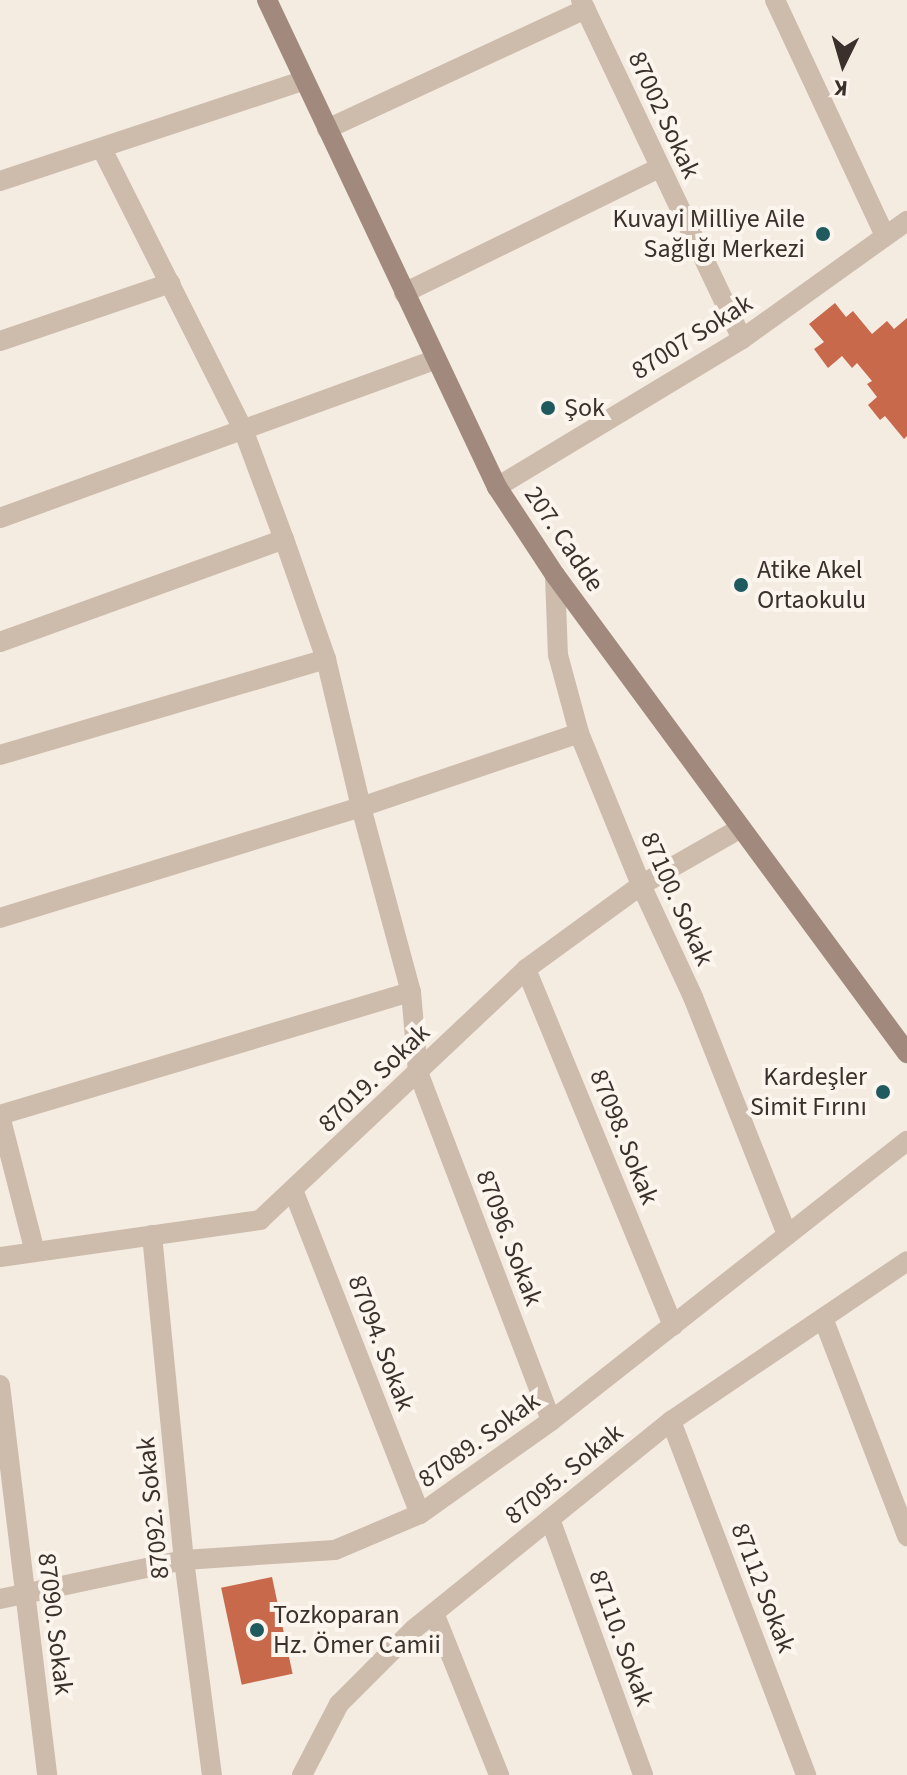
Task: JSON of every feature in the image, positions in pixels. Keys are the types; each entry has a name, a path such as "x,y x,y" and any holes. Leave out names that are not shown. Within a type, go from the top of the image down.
{"street":[{"name":"207. Cadde","path":"267,0 497,487 555,575 907,1053"},
{"path":"775,0 885,236"},
{"path":"327,129 583,4"},
{"name":"87002 Sokak","path":"583,4 742,339"},
{"path":"0,181 303,81"},
{"name":"87096. Sokak","path":"102,149 243,429 284,539 326,659 361,807 411,992 418,1072 551,1421"},
{"path":"404,293 659,168"},
{"name":"87007 Sokak","path":"497,487 742,339 907,221"},
{"path":"0,341 170,283"},
{"path":"0,518 436,359"},
{"path":"0,642 284,539"},
{"name":"87100. Sokak","path":"555,575 558,655 579,733 641,885 693,997 787,1235"},
{"path":"0,755 326,659"},
{"path":"0,918 361,807 579,733"},
{"name":"87019. Sokak","path":"0,1257 260,1220 526,969 641,885 741,828"},
{"name":"87098. Sokak","path":"526,969 673,1326"},
{"path":"35,1252 0,1115 411,992"},
{"name":"87089. Sokak","path":"0,1599 24,1591 184,1560 335,1550 420,1514 551,1421 907,1141"},
{"name":"87094. Sokak","path":"293,1190 420,1514"},
{"name":"87092. Sokak","path":"152,1235 184,1560 212,1775"},
{"name":"87095. Sokak","path":"302,1775 339,1704 434,1613 671,1421 907,1261"},
{"path":"823,1318 907,1536"},
{"name":"87090. Sokak","path":"0,1385 47,1775"},
{"name":"87112 Sokak","path":"671,1421 806,1775"},
{"name":"87110. Sokak","path":"550,1519 643,1775"},
{"path":"434,1613 499,1775"}],"building":[{"path":"835,303 846,317 853,311 872,334 887,321 894,329 907,318 907,436 904,439 885,416 880,420 868,405 877,397 867,384 872,381 857,363 852,368 842,356 828,368 814,349 824,342 809,324"},
{"name":"Tozkoparan Hz. Ömer Camii","path":"272,1577 293,1674 242,1685 221,1588"}],"place":[{"name":"Kuvayi Milliye Aile Sağlığı Merkezi","path":"823,234"},
{"name":"Şok","path":"548,408"},
{"name":"Atike Akel Ortaokulu","path":"741,585"},
{"name":"Kardeşler Simit Fırını","path":"883,1092"},
{"name":"Tozkoparan Hz. Ömer Camii","path":"257,1630"}]}
